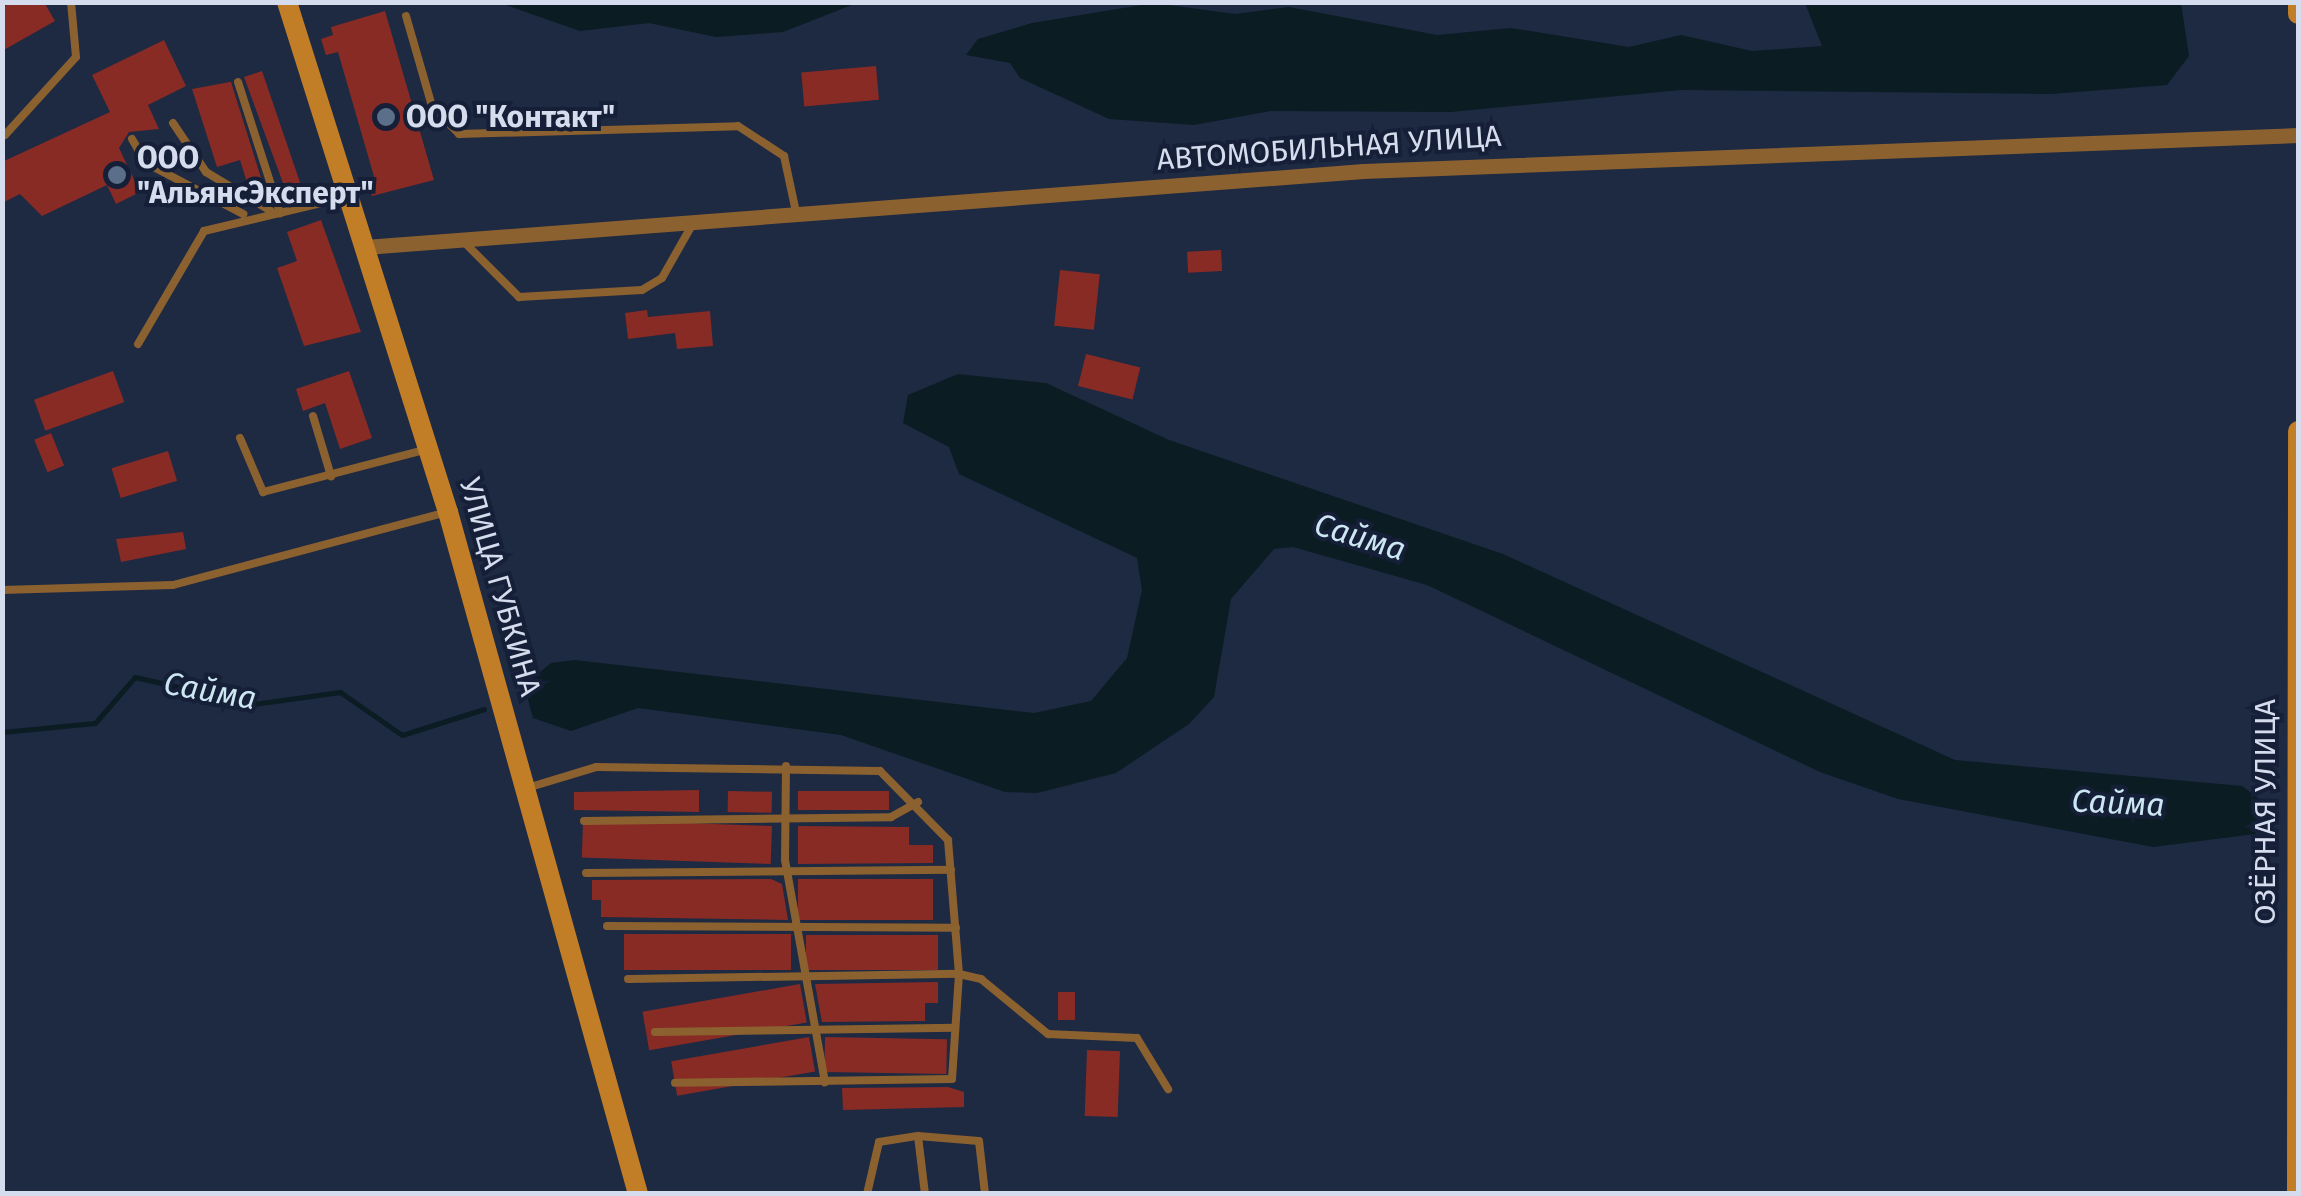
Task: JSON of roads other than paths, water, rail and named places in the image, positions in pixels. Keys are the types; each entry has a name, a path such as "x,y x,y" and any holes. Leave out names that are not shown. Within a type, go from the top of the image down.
{"street":[{"name":"УЛИЦА ГУБКИНА","path":"287,2 448,512 638,1194"},
{"path":"2298,2 2298,14"},
{"name":"АВТОМОБИЛЬНАЯ УЛИЦА","path":"365,247 796,212 1824,147 2298,136"},
{"name":"ОЗЁРНАЯ УЛИЦА","path":"2297,1194 2298,431"}],"lane":[{"path":"6,135 76,57 71,2"},
{"path":"406,16 432,106 459,134 738,126 784,156 796,212"},
{"path":"238,82 280,213"},
{"path":"173,123 206,172 280,213"},
{"path":"132,139 146,163 248,215"},
{"path":"138,344 197,238 248,215 280,213 350,196"},
{"path":"462,240 519,297 642,290 662,278 694,221"},
{"path":"313,416 330,476"},
{"path":"240,438 263,492 428,448"},
{"path":"2,590 174,584 448,512"},
{"path":"786,766 790,871 825,1082"},
{"path":"528,788 596,767 786,766 880,771 944,829 959,974 952,1079 676,1083"},
{"path":"584,821 891,817 918,802"},
{"path":"586,873 951,870"},
{"path":"607,926 956,928"},
{"path":"628,979 959,974 981,979 1048,1034 1137,1038 1168,1088"},
{"path":"656,1032 955,1028"},
{"path":"867,1194 879,1142 918,1136 979,1141 985,1194"},
{"path":"918,1136 925,1194"}],"water":[{"path":"500,3 857,3 783,32 716,37 649,23 580,31"},
{"path":"1154,3 1235,14 1289,7 1437,35 1511,28 1629,47 1681,35 1752,51 1822,46 1805,3 2181,3 2189,56 2167,85 2051,94 1681,90 1451,112 1271,111 1194,125 1109,119 1020,78 1010,63 966,55 978,39 1032,23"},
{"path":"958,374 1046,383 1169,440 1503,554 1955,760 2242,786 2271,808 2267,824 2255,834 2153,847 1898,799 1820,772 1427,585 1293,547 1274,549 1231,599 1214,697 1189,724 1116,773 1037,793 1005,792 841,735 638,708 571,731 533,718 524,685 551,663 575,660 1034,713 1091,701 1127,658 1142,590 1137,558 959,474 949,447 903,423 908,395"}],"waterway":[{"name":"Сайма","path":"2,732 95,723 135,677 253,704 340,692 402,735 484,709"}],"place":[{"name":"ООО \"Контакт\"","path":"386,117"},
{"name":"ООО \"АльянсЭксперт\"","path":"117,175"}]}
